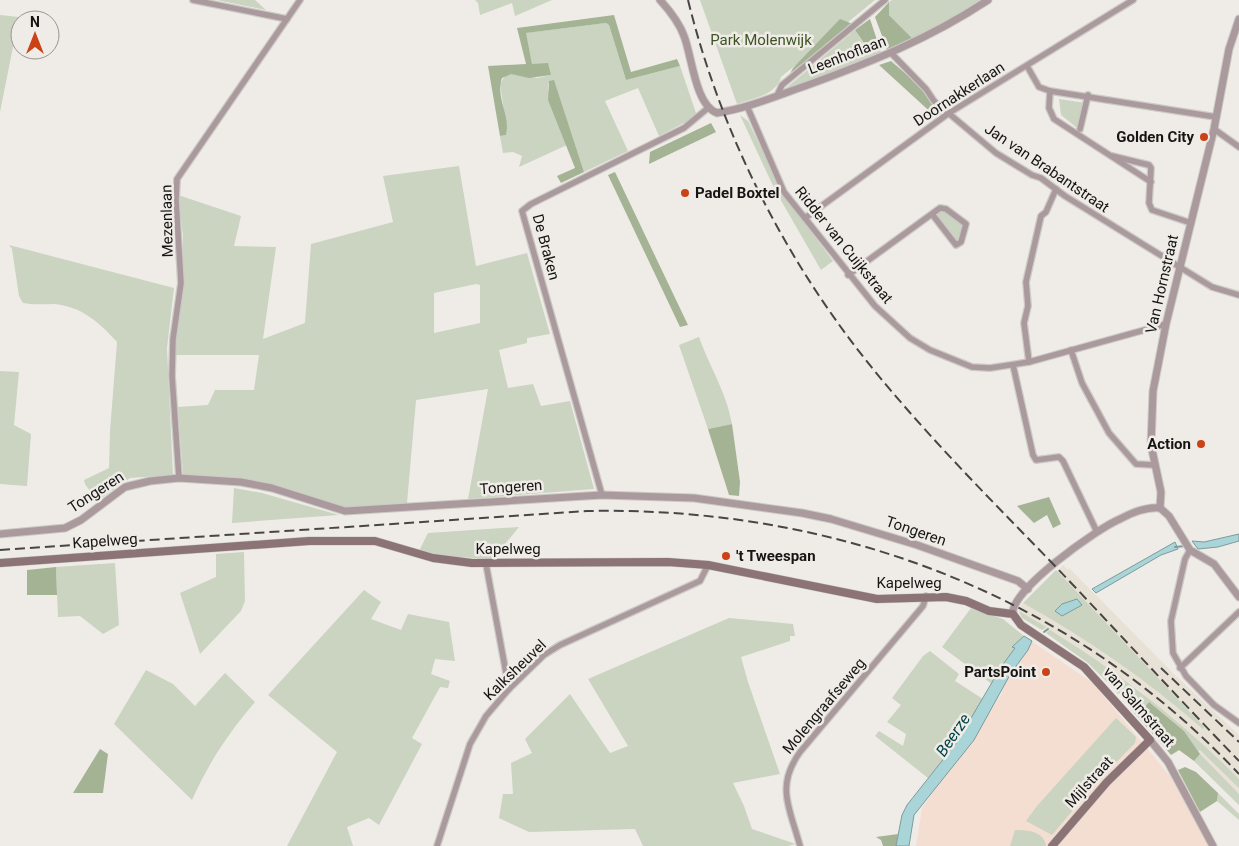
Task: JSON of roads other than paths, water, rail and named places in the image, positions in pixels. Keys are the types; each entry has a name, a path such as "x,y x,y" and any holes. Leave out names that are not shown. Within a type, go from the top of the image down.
{"main road":[{"name":"Kapelweg","path":"0,563 310,541 366,540 390,543 433,558 486,564 668,562 708,565 877,599 889,600 926,596 956,598 989,611 1013,614"},
{"name":"van Salmstraat","path":"1013,614 1021,625 1084,667 1150,740"},
{"name":"Mijlstraat","path":"1052,846 1107,782 1150,740"}],"street":[{"path":"193,0 287,19"},
{"name":"Mezenlaan","path":"179,478 172,376 173,339 181,283 176,200 177,179 300,0"},
{"path":"660,0 672,14 684,36 702,97 708,108"},
{"path":"777,96 782,85 885,0"},
{"name":"Leenhoflaan","path":"708,108 717,112 747,106 892,54 957,20 988,0"},
{"name":"Doornakkerlaan","path":"805,218 949,113 1133,0"},
{"name":"Van Hornstraat","path":"1160,508 1160,492 1151,446 1151,411 1166,324 1214,128 1229,49 1239,19"},
{"name":"Jan van Brabantstraat","path":"892,54 926,89 934,101 996,153 1212,287 1239,295"},
{"path":"1027,66 1039,87 1050,91 1088,95 1216,117"},
{"path":"1050,91 1049,108 1054,119 1108,156 1151,182"},
{"path":"1080,129 1088,95"},
{"name":"Ridder van Cuijkstraat","path":"747,106 784,192 848,274 891,322 930,350 977,368 1013,365 1166,324"},
{"name":"De Braken","path":"602,495 522,211 531,204 684,128 708,108"},
{"path":"1214,128 1239,147"},
{"path":"1108,156 1149,165 1151,168 1149,203 1152,210 1191,223"},
{"path":"1029,362 1024,323 1028,306 1026,282 1042,216 1046,212 1056,189"},
{"path":"848,274 932,214 943,208 964,221 966,228 961,242 956,245 951,241 932,214"},
{"path":"1071,350 1082,383 1109,433 1136,464 1154,465"},
{"path":"1013,365 1033,455 1036,460 1059,457 1097,532"},
{"name":"Tongeren","path":"0,534 44,532 65,528 81,520 126,487 150,481 179,478 205,478 248,484 345,511 602,495 694,498 802,513 873,531 1018,581 1028,588"},
{"path":"1013,614 1014,605 1028,588 1054,564 1097,532 1120,518 1150,508 1160,508 1169,516 1189,549 1214,564 1239,597"},
{"path":"1189,549 1171,621 1172,648 1180,668 1214,705 1239,723"},
{"path":"486,564 509,689"},
{"name":"Kalksheuvel","path":"436,846 470,744 486,716 509,689 552,650 700,581 708,565"},
{"name":"Molengraafseweg","path":"800,846 786,790 788,769 800,752 923,606 926,596"},
{"path":"1180,668 1239,612"},
{"name":"van Salmstraat","path":"1150,740 1168,762 1213,846"}],"water":[{"path":"1239,534 1239,541 1218,547 1198,549 1192,541 1204,542"},
{"path":"1175,542 1178,549 1161,555 1096,593 1092,589"},
{"path":"1077,599 1082,605 1062,616 1055,611 1062,604"},
{"path":"1024,636 1032,641 1028,650 1011,673 974,740 914,815 909,846 896,846 902,815 907,805 957,742 1001,667 1015,648 1012,647"}],"waterway":[{"name":"Beerze","path":"1175,547 1185,546"},
{"name":"Beerze","path":"1044,632 1048,629"}],"railway":[{"path":"688,0 702,50 719,99 760,195 785,241 841,328 873,369 939,445 1239,761"},
{"path":"0,550 587,511 679,513 769,525 857,544 941,573 1023,610 1100,656 1172,711 1239,774"},
{"path":"1161,668 1239,742"}],"place":[{"name":"Golden City","path":"1204,137"},
{"name":"Padel Boxtel","path":"685,193"},
{"name":"Action","path":"1201,444"},
{"name":"'t Tweespan","path":"726,556"},
{"name":"PartsPoint","path":"1046,672"}],"park label":[{"name":"Park Molenwijk","path":"761,40"}]}
